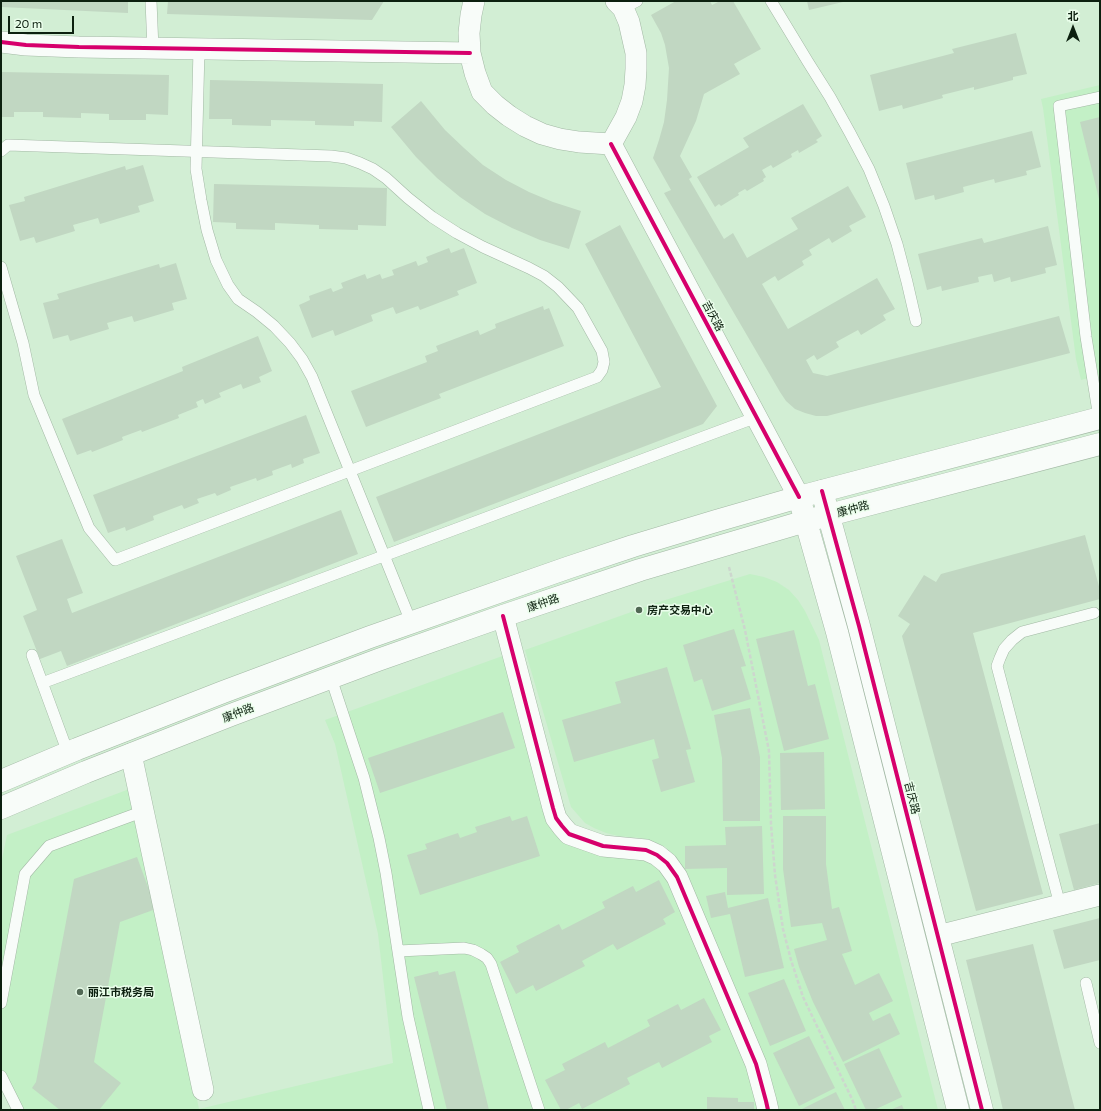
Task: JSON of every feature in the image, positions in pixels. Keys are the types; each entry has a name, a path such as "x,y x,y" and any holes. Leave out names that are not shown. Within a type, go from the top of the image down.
{"main road":[{"path":"1,781 222,692 411,622 633,546 799,497 1099,418"},
{"name":"康仲路","path":"1,808 131,754 331,678 503,616 640,570 806,521 1100,444"},
{"name":"吉庆路","path":"822,491 859,626 982,1110"},
{"name":"吉庆路","path":"799,497 837,632 958,1110"}],"street":[{"path":"474,1 469,33 470,53 474,73 482,92 508,116 542,134 579,142 611,144 626,117 632,101 636,80 636,53 625,3"},
{"path":"1,42 79,48 470,53"},
{"name":"吉庆路","path":"611,144 799,497"},
{"path":"503,616 556,818 569,834 603,846 646,850 657,855 667,863 680,885 756,1064 768,1110"},
{"path":"131,754 203,1090"},
{"path":"938,936 1100,895"}],"lane":[{"path":"151,1 153,49"},
{"path":"771,1 830,97 850,132 868,169 884,206 897,244 908,282 916,321"},
{"path":"199,49 196,169 207,230 216,260 228,285 238,299 274,326 290,343 302,359 312,377 411,622"},
{"path":"1099,418 1086,337 1059,106 1100,97"},
{"path":"1,151 8,145 331,156 346,158 374,169 426,212 457,233 544,276 558,287 578,308 602,351 604,362 602,370 597,377 115,560 90,528 34,395 23,343 1,267"},
{"path":"42,683 757,417"},
{"path":"1060,905 997,666 1004,650 1012,640 1022,632 1094,613"},
{"path":"32,655 68,753"},
{"path":"331,678 364,778 379,838 408,1017 429,1110"},
{"path":"1,1003 25,874 48,846 144,811"},
{"path":"398,951 464,948 473,950 487,958 491,964 539,1110"},
{"path":"1086,984 1100,1043"},
{"path":"1,1076 18,1110"}],"path":[{"path":"723,545 745,630 769,752 773,853 781,913 787,944 803,997 856,1110"}],"shaded area":[{"path":"1100,85 1100,375 1081,380 1076,359 1041,99"},
{"path":"750,574 777,582 789,590 805,611 819,640 938,1110 773,1110 681,875 666,847 642,838 618,836 594,828 585,823 571,807 525,650 662,601"},
{"path":"508,654 550,821 644,856 662,867 750,1066 761,1110 12,1110 1,1088 1,864 7,835 132,788 199,1109 393,1063 378,934 335,744 325,720"}],"building":[{"path":"1,1 128,1 128,13 1,7"},
{"path":"168,1 384,1 372,20 167,14"},
{"path":"676,1 710,1 712,5 720,1 733,1 761,49 734,64 740,74 704,94 696,121 680,156 692,177 689,179 724,239 733,233 747,258 798,229 791,218 848,186 866,217 849,226 852,231 832,243 829,238 809,250 812,255 802,261 804,265 778,281 775,276 762,284 788,329 877,278 895,309 883,315 886,320 861,335 858,330 836,342 839,347 817,360 814,355 806,360 813,373 827,376 1059,316 1070,353 827,416 816,416 805,413 795,409 786,401 664,193 671,190 653,158 664,122 669,68 665,45 661,33 651,15"},
{"path":"807,1 843,1 843,2 809,10"},
{"path":"1016,33 1027,74 1013,77 1013,80 974,90 974,87 942,95 943,98 903,109 902,105 879,111 870,75 954,53 952,49"},
{"path":"1,72 169,75 168,115 146,114 146,120 109,120 109,114 81,113 81,118 43,117 43,112 14,112 14,117 1,117"},
{"path":"210,80 383,84 382,122 354,121 354,126 315,125 315,121 271,120 271,126 232,125 232,119 209,119"},
{"path":"421,101 445,130 483,165 506,180 529,192 581,211 569,249 540,240 485,214 460,197 437,178 416,157 391,127"},
{"path":"803,104 822,136 816,140 818,142 799,153 798,150 791,154 792,157 773,168 771,165 762,170 766,177 763,179 764,181 747,191 745,189 738,193 739,195 721,206 719,204 715,207 697,177 749,147 743,138"},
{"path":"1100,117 1100,199 1099,199 1080,122"},
{"path":"1032,131 1041,167 1026,171 1027,175 995,183 994,179 963,187 964,192 935,200 934,195 915,200 906,163"},
{"path":"143,165 154,201 138,206 140,212 100,224 98,218 73,225 75,231 36,243 34,237 20,241 9,205 25,201 24,197 125,166 126,170"},
{"path":"214,184 387,188 386,226 358,225 358,230 319,229 319,225 275,223 275,230 236,229 236,223 213,222"},
{"path":"620,225 717,406 703,424 394,542 376,497 661,387 585,244"},
{"path":"1048,226 1057,265 1045,268 1046,273 1011,282 1010,277 994,282 992,274 978,277 979,282 942,291 941,286 927,290 918,254 982,238 984,243"},
{"path":"449,248 451,253 464,248 477,283 457,291 459,295 420,310 418,306 396,314 393,307 371,315 373,321 335,336 333,330 312,338 299,305 310,300 309,296 331,288 333,292 343,288 341,283 365,274 367,279 380,274 382,279 394,275 392,270 416,261 418,266 428,262 426,257"},
{"path":"176,263 187,299 172,303 174,310 134,322 132,316 107,323 109,329 70,341 68,335 53,339 43,303 59,299 57,294 159,264 160,268"},
{"path":"543,306 544,310 549,308 564,346 439,394 441,398 366,427 351,391 427,362 425,356 438,351 436,346 478,330 480,335 496,328 495,324"},
{"path":"258,336 272,371 259,377 261,382 243,389 241,384 219,393 221,397 205,404 203,399 196,402 198,407 178,415 179,418 142,432 141,430 122,437 123,440 92,452 91,450 77,455 62,419 183,371 182,367"},
{"path":"306,415 320,453 303,459 304,463 292,468 291,464 272,471 273,475 257,481 256,478 230,487 231,490 217,496 215,493 197,499 199,503 184,509 182,505 153,516 154,520 126,531 125,527 108,533 93,495"},
{"path":"341,510 358,554 67,666 61,651 40,659 23,616 37,610 16,556 62,539 83,593 67,599 72,613"},
{"path":"1085,535 1100,590 1100,599 973,633 1043,894 976,911 902,636 910,624 898,616 924,575 936,582 941,574"},
{"path":"734,629 746,666 741,667 751,699 712,711 702,679 694,682 683,645"},
{"path":"794,630 808,686 815,684 829,739 784,751 756,639"},
{"path":"667,667 691,749 686,750 695,782 661,792 652,760 659,758 654,739 574,762 562,720 621,703 615,682"},
{"path":"750,708 760,757 760,821 723,821 722,758 714,715"},
{"path":"503,712 515,748 380,793 368,758"},
{"path":"824,752 825,809 781,810 780,753"},
{"path":"510,816 512,821 527,816 540,856 420,895 407,855 427,849 425,844 458,833 460,838 477,832 475,827"},
{"path":"783,816 826,816 826,864 832,909 839,907 852,951 842,954 855,985 879,973 893,1001 869,1013 873,1021 890,1013 900,1034 843,1062 813,1002 799,967 794,949 827,940 822,923 791,927 783,869"},
{"path":"1100,823 1100,883 1074,890 1059,834"},
{"path":"762,826 764,894 727,895 727,868 685,869 685,846 726,845 725,827"},
{"name":"丽江市税务局","path":"137,857 156,909 120,922 94,1062 121,1083 99,1110 60,1110 32,1088 36,1082 74,879"},
{"path":"659,880 675,912 663,919 666,924 617,950 613,944 582,961 585,966 536,991 533,985 516,994 500,962 519,952 516,946 559,924 562,930 605,908 602,902 633,886 636,892"},
{"path":"725,892 728,908 768,898 784,968 745,977 730,914 711,918 706,896"},
{"path":"1100,918 1100,960 1064,969 1053,930"},
{"path":"1033,944 1075,1110 1003,1110 966,960"},
{"path":"438,971 439,975 455,971 489,1110 447,1110 414,977"},
{"path":"784,979 806,1031 770,1046 748,993"},
{"path":"704,998 721,1030 709,1036 712,1042 662,1068 659,1062 627,1078 630,1084 582,1109 579,1103 566,1110 561,1110 545,1080 565,1070 562,1064 605,1042 608,1048 650,1026 647,1020 678,1004 681,1010"},
{"path":"809,1036 835,1088 799,1106 773,1053"},
{"path":"879,1048 902,1097 874,1110 866,1110 844,1064"},
{"path":"836,1092 845,1110 800,1110"},
{"path":"707,1097 738,1098 738,1102 754,1102 754,1110 707,1110"},
{"path":"902,1105 904,1110 890,1110"}],"cycle path":[{"path":"1,42 26,45 79,47 470,53"},
{"path":"611,144 799,497"},
{"path":"822,491 859,626 982,1110"},
{"path":"503,616 556,818 569,834 603,846 646,850 657,855 667,863 677,877 756,1064 768,1110"}],"place":[{"name":"房产交易中心","path":"639,610"},
{"name":"丽江市税务局","path":"80,992"}]}
